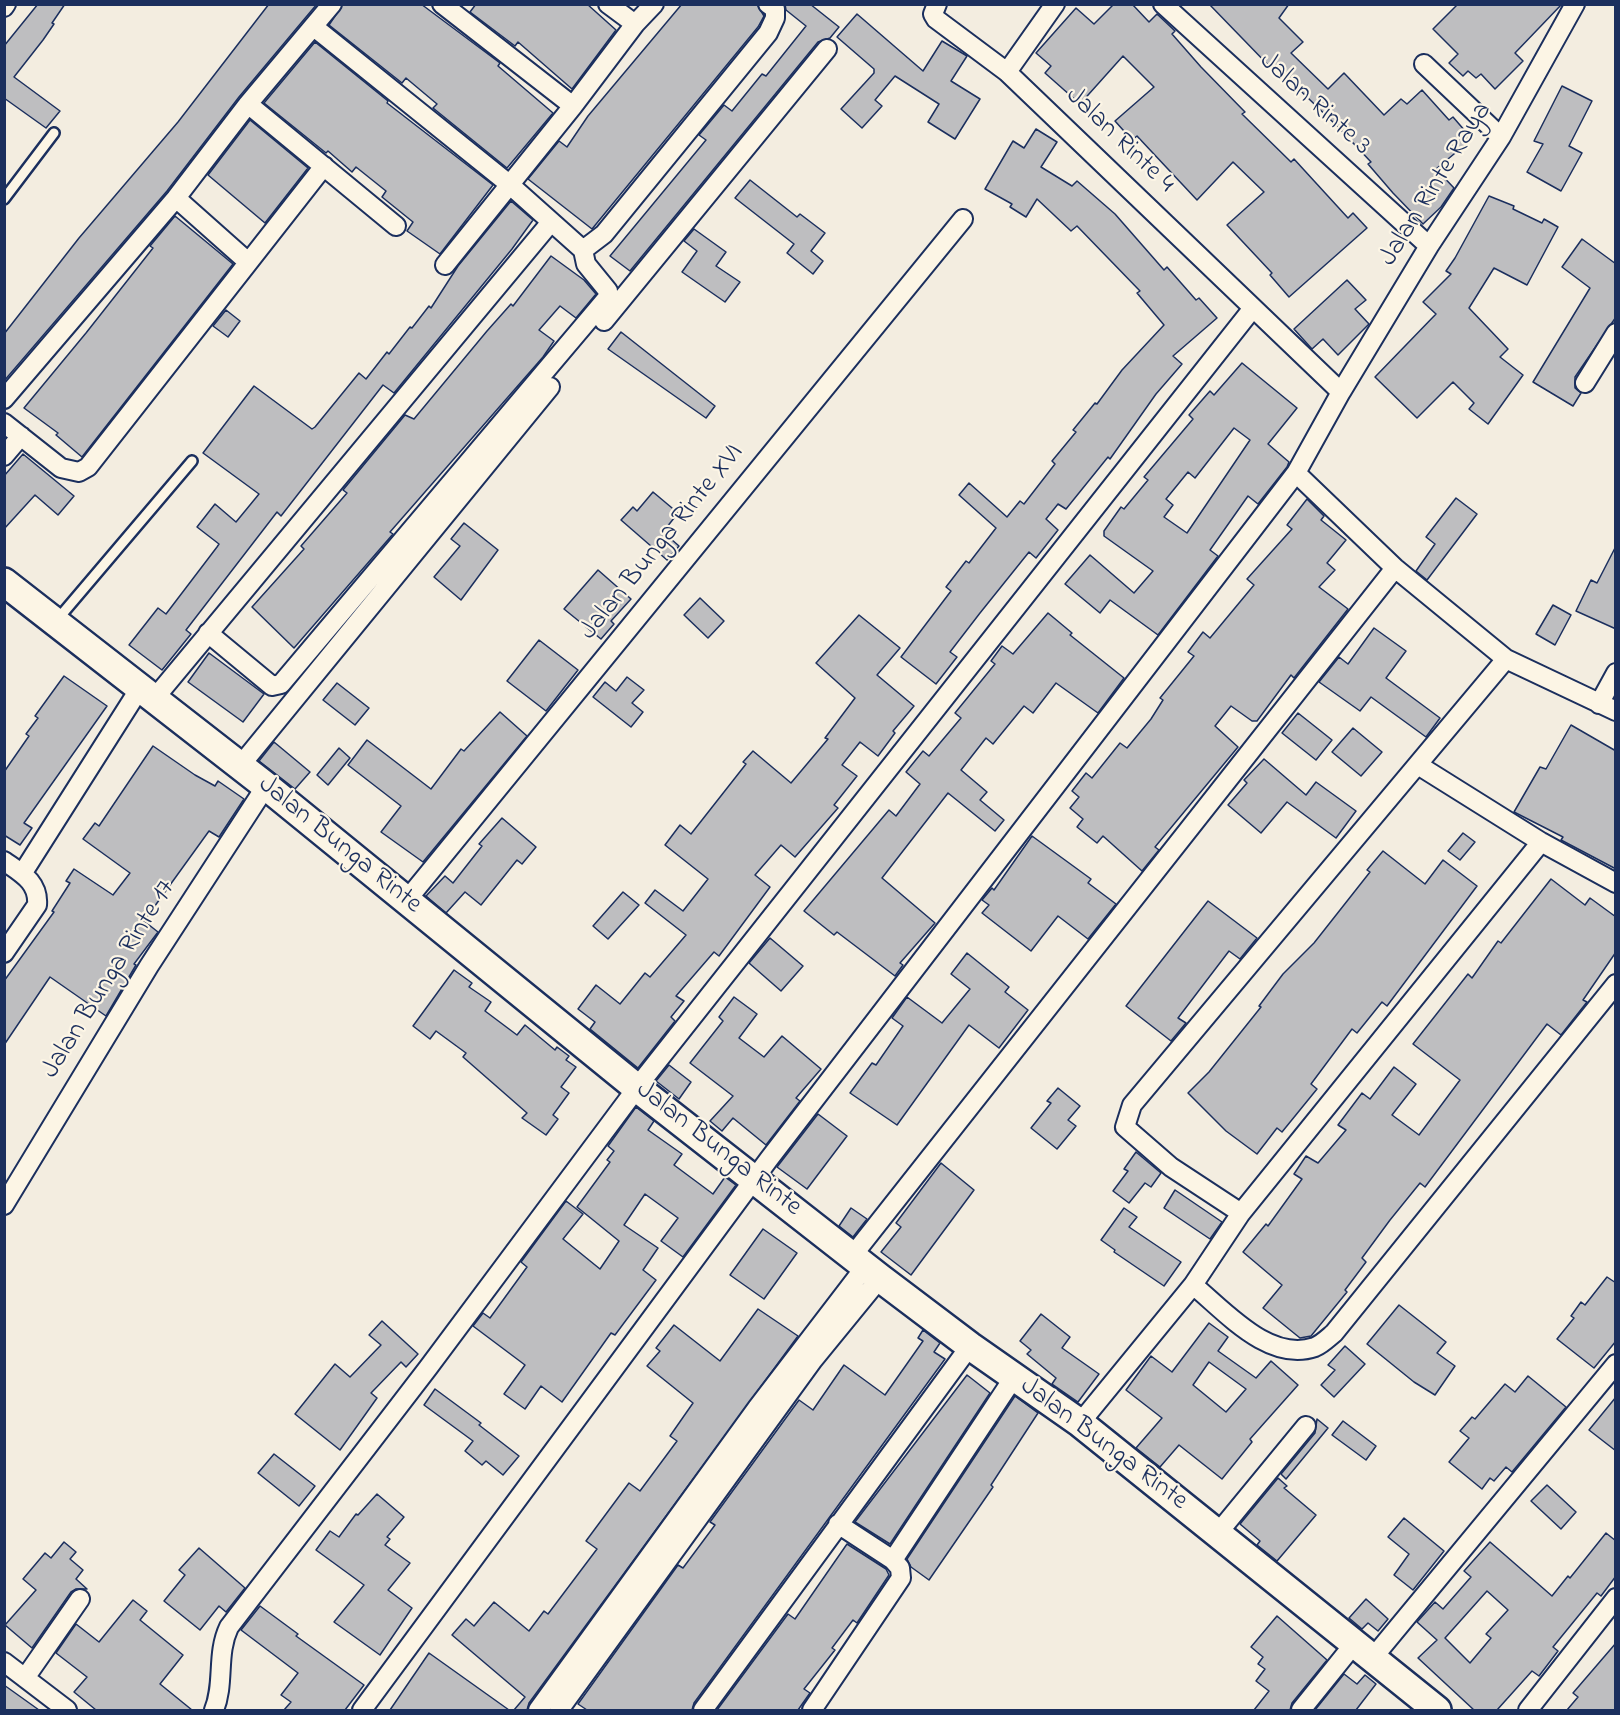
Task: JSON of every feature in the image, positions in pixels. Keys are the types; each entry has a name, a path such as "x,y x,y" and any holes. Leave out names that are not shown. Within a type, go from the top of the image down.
{"street":[{"path":"4,399 176,198 248,104 332,4"},
{"path":"442,4 573,106"},
{"path":"608,4 634,24"},
{"path":"445,265 573,106 634,24 654,4"},
{"path":"583,250 604,234 768,33 775,18 775,9 768,4"},
{"path":"1007,72 1055,4"},
{"name":"Jalan Rinte 3","path":"1163,4 1428,246"},
{"name":"Jalan Rinte Raya","path":"362,1710 755,1178 1296,473 1341,392 1428,246 1501,137 1573,6"},
{"name":"Jalan Rinte 4","path":"938,13 1007,72 1341,392"},
{"path":"208,633 272,686 281,684 601,308 608,291 586,264 583,250 509,184 315,27"},
{"path":"240,766 827,49"},
{"path":"1424,64 1501,137"},
{"path":"248,104 396,226"},
{"path":"4,423 61,468 79,472 88,467 324,166"},
{"path":"176,198 248,262"},
{"name":"Jalan Bunga Rinte XVI","path":"406,901 963,219"},
{"path":"22,874 147,693 208,633 551,222"},
{"path":"214,1710 221,1692 223,1640 229,1627 428,1368 637,1088 1253,308"},
{"path":"1585,383 1616,333"},
{"path":"4,456 21,436"},
{"path":"1296,473 1395,568 1506,659 1607,707 1616,673"},
{"path":"538,1710 813,1360 866,1267 1395,568"},
{"name":"Jalan Bunga Rinte","path":"4,582 266,786 637,1088 970,1346 1080,1423 1437,1710"},
{"path":"1241,1213 1153,1153 1125,1127 1126,1118 1132,1106 1506,659"},
{"path":"1418,765 1541,842 1616,883"},
{"name":"Jalan Bunga Rinte 17","path":"4,1205 149,966 266,786"},
{"path":"1080,1423 1193,1285 1241,1213 1541,842"},
{"path":"4,861 37,889 37,904 4,953"},
{"path":"1193,1285 1266,1341 1286,1350 1317,1346 1334,1333 1616,984"},
{"path":"703,1710 970,1346"},
{"path":"1301,1710 1362,1652 1616,1364"},
{"path":"893,1560 1014,1377"},
{"path":"1218,1533 1306,1426"},
{"path":"559,1710 685,1522"},
{"path":"813,1710 902,1578 900,1568 893,1560 838,1524"},
{"path":"1528,1710 1616,1598"},
{"path":"25,1678 80,1599"},
{"path":"4,1662 67,1710"}],"lane":[{"path":"4,199 54,133"},
{"path":"56,622 192,461"}],"building":[{"path":"38,4 65,4 43,40 14,77 60,111 46,128 4,98 4,46"},
{"path":"269,4 317,4 239,97 167,191 4,381 4,334 79,238 178,122"},
{"path":"343,4 421,4 500,63 498,66 553,113 507,168 433,108 437,104 406,78 402,83 329,25"},
{"path":"476,4 587,4 616,30 572,89 518,42 515,46 470,12"},
{"path":"682,4 757,4 764,16 758,27 592,229 528,179 559,141 567,147 588,116"},
{"path":"785,4 810,4 839,27 830,38 818,42 630,271 610,256 706,140 699,135 724,105 732,111 762,74 766,76 806,26 786,10"},
{"path":"1114,4 1132,4 1149,22 1157,14 1175,31 1172,34 1201,67 1245,112 1242,114 1291,162 1294,159 1348,218 1353,213 1367,228 1289,297 1270,275 1272,273 1227,225 1264,192 1233,162 1197,200 1137,136 1132,140 1115,121 1154,87 1123,56 1080,104 1045,73 1051,66 1036,53 1076,8 1094,24"},
{"path":"1209,4 1289,4 1279,18 1303,42 1291,53 1328,89 1344,73 1384,115 1401,99 1407,104 1422,90 1449,120 1453,117 1472,139 1436,169 1454,188 1441,207 1423,224 1393,193 1368,164 1371,162 1338,127 1276,67 1273,70"},
{"path":"1458,4 1562,4 1515,53 1523,61 1495,89 1481,74 1476,78 1468,71 1463,76 1449,63 1458,54 1433,29"},
{"path":"857,14 923,71 942,41 967,56 951,81 980,99 955,139 928,122 939,104 895,76 875,100 882,106 862,128 841,109 874,73 874,69 837,37"},
{"path":"315,42 388,101 387,103 493,185 440,254 407,231 413,222 382,197 386,191 356,167 352,172 264,103"},
{"path":"1562,86 1592,101 1569,146 1582,153 1561,191 1527,172 1543,144 1534,141"},
{"path":"250,120 308,168 265,223 208,175"},
{"path":"1036,129 1057,142 1041,167 1072,186 1077,181 1115,214 1164,270 1167,267 1196,300 1199,298 1217,318 1173,356 1182,364 1156,394 1110,459 1108,457 1066,509 1058,504 1046,519 1058,530 1036,558 1029,552 980,613 950,652 957,657 936,684 901,657 951,591 946,587 966,561 969,563 996,528 959,495 969,483 1007,517 1020,501 1024,504 1055,464 1052,461 1076,432 1073,430 1095,403 1097,404 1122,370 1164,325 1137,293 1140,291 1077,226 1071,231 1037,199 1026,217 1010,207 1012,204 985,189 1013,141 1024,148"},
{"path":"750,180 797,217 800,214 825,233 811,251 823,261 813,274 787,253 794,244 735,198"},
{"path":"1489,196 1514,206 1513,209 1542,223 1544,219 1558,227 1527,285 1494,268 1469,308 1508,349 1500,357 1523,375 1488,424 1469,409 1474,403 1453,382 1417,418 1375,377 1436,314 1423,302 1451,274 1446,271"},
{"path":"511,201 533,220 512,249 394,393 383,385 281,516 277,512 186,630 191,634 162,670 129,645 158,608 166,614 219,544 197,527 215,504 236,522 259,494 203,453 254,386 312,429 315,427 359,373 366,379 429,306 431,308 458,266"},
{"path":"175,216 233,264 82,457 56,435 58,433 24,408 153,248 150,246"},
{"path":"694,229 726,252 716,266 740,282 725,302 682,272 697,251 684,241"},
{"path":"1582,239 1616,264 1616,317 1575,377 1575,388 1581,393 1573,406 1533,382 1590,288 1562,267"},
{"path":"551,256 584,280 596,294 576,318 560,306 539,330 554,341 543,357 390,532 393,534 294,648 252,607 304,549 301,546 347,493 343,490 405,415 414,419 487,331 511,304 513,306"},
{"path":"1347,280 1366,300 1355,309 1369,324 1338,355 1323,339 1312,349 1294,329"},
{"path":"226,310 240,321 228,337 213,326"},
{"path":"621,332 715,406 706,418 608,349"},
{"path":"1242,363 1297,408 1268,444 1289,462 1258,504 1248,496 1210,550 1218,556 1158,635 1110,600 1100,613 1065,584 1090,555 1134,593 1153,571 1104,536 1104,531 1121,507 1124,509 1148,480 1144,477 1193,419 1189,415 1210,391 1214,395","holes":["1234,428 1250,440 1187,533 1164,517 1173,505 1166,499 1188,472 1195,478"]},
{"path":"23,454 74,496 58,515 35,495 4,529 4,476"},
{"path":"653,492 678,513 663,532 679,546 667,560 621,520 633,507 637,511"},
{"path":"1456,498 1477,514 1427,580 1416,571 1435,544 1426,537"},
{"path":"1307,499 1324,516 1321,520 1346,540 1327,563 1335,570 1319,587 1348,609 1294,678 1291,675 1257,721 1252,721 1231,706 1215,726 1238,747 1155,847 1159,850 1142,871 1103,836 1097,843 1077,827 1083,819 1070,808 1079,797 1072,791 1086,773 1092,778 1120,743 1127,748 1151,719 1163,700 1160,698 1194,656 1188,652 1203,632 1210,638 1254,585 1247,579 1292,529 1287,525"},
{"path":"464,523 498,550 461,600 434,577 460,546 451,539"},
{"path":"1616,546 1616,629 1576,611 1591,580 1597,583"},
{"path":"598,570 631,599 611,621 614,624 601,639 564,609"},
{"path":"700,598 724,621 708,638 684,615"},
{"path":"1553,605 1571,615 1555,645 1536,634"},
{"path":"1048,613 1072,633 1070,635 1124,678 1098,713 1056,683 1033,713 1024,706 993,744 986,738 961,770 987,792 980,800 1004,820 995,831 948,793 882,878 935,923 900,963 903,965 895,976 837,932 834,935 804,911 889,810 896,816 920,784 906,772 923,751 929,756 961,718 955,713 995,664 991,661 1002,646 1013,654"},
{"path":"859,615 900,648 877,675 914,706 893,731 895,733 878,756 860,742 842,765 857,776 834,805 838,808 795,857 781,845 755,875 770,887 719,956 714,952 676,996 684,1001 671,1017 675,1021 638,1068 590,1029 595,1022 578,1009 596,985 620,1004 645,973 650,977 686,935 645,903 655,890 683,911 708,879 665,845 680,825 691,834 746,764 743,762 753,751 791,783 828,739 825,738 855,698 816,663"},
{"path":"1374,628 1406,651 1386,678 1440,718 1426,737 1371,697 1360,711 1319,682 1339,657 1348,664"},
{"path":"539,640 578,670 546,711 507,681"},
{"path":"209,653 264,694 243,722 188,682"},
{"path":"64,676 107,706 24,823 32,828 20,845 4,835 4,772 29,736 26,734 38,718 35,716"},
{"path":"627,677 644,690 632,703 643,712 631,727 593,697 605,682 616,691"},
{"path":"337,683 369,708 355,725 323,700"},
{"path":"500,712 527,736 423,862 381,832 401,806 348,765 367,740 431,789 461,749 464,751"},
{"path":"1298,713 1332,740 1316,760 1282,733"},
{"path":"1571,725 1616,751 1616,869 1561,840 1563,837 1514,812 1540,767 1546,769"},
{"path":"1353,728 1382,752 1361,776 1332,752"},
{"path":"274,742 310,772 295,789 259,761"},
{"path":"153,746 195,775 215,786 218,781 244,799 219,837 209,831 144,921 158,932 134,964 136,965 106,1016 50,977 4,1045 4,981 54,912 52,911 70,883 66,881 74,869 113,895 130,873 83,839 95,823 99,826"},
{"path":"339,748 350,758 328,785 317,775"},
{"path":"1264,759 1306,795 1316,782 1356,811 1336,838 1287,802 1261,833 1228,805 1247,783 1244,780"},
{"path":"502,818 536,847 522,864 517,860 481,905 465,892 446,913 426,896 445,876 453,883 482,846 479,844"},
{"path":"1463,833 1475,842 1460,860 1448,851"},
{"path":"1032,836 1091,879 1088,883 1116,904 1088,939 1058,916 1031,951 982,913 989,905 982,900 992,888 994,890"},
{"path":"1383,851 1425,884 1443,860 1477,886 1387,1006 1382,1002 1357,1033 1352,1029 1311,1084 1317,1089 1282,1132 1277,1128 1257,1154 1226,1131 1188,1093 1209,1072 1261,1007 1259,1006 1283,974 1314,943 1370,872 1367,870"},
{"path":"1551,879 1585,905 1590,898 1616,917 1616,952 1583,1000 1587,1002 1561,1035 1547,1024 1425,1187 1420,1183 1390,1220 1362,1258 1366,1262 1345,1290 1347,1292 1311,1336 1300,1338 1263,1308 1282,1285 1243,1252 1266,1224 1268,1226 1302,1179 1294,1174 1306,1156 1318,1163 1346,1130 1338,1125 1362,1093 1370,1099 1394,1067 1416,1084 1392,1115 1419,1135 1460,1080 1413,1044 1468,974 1472,978 1498,941 1501,943"},
{"path":"623,892 639,905 608,939 593,926"},
{"path":"1208,901 1257,938 1240,959 1229,951 1178,1018 1186,1023 1171,1041 1126,1006"},
{"path":"770,938 803,966 781,991 749,963"},
{"path":"967,953 1009,987 1005,992 1028,1010 999,1048 969,1025 897,1125 850,1093 872,1063 876,1065 903,1026 892,1018 907,997 942,1023 970,989 951,974"},
{"path":"454,970 472,983 469,987 491,1002 485,1011 517,1035 525,1025 555,1050 557,1047 569,1056 566,1060 576,1067 561,1087 569,1093 553,1115 558,1119 546,1135 522,1118 527,1113 463,1057 466,1053 436,1031 430,1039 413,1026"},
{"path":"734,997 757,1014 739,1038 764,1057 782,1036 821,1069 796,1098 800,1101 766,1145 733,1118 722,1131 710,1121 733,1096 690,1063 723,1021 719,1017"},
{"path":"669,1065 691,1082 679,1099 656,1081"},
{"path":"1058,1088 1080,1106 1068,1120 1076,1126 1057,1149 1031,1128 1051,1103 1047,1101"},
{"path":"636,1107 654,1121 648,1130 682,1154 674,1165 713,1194 725,1177 736,1185 683,1257 661,1241 678,1218 645,1194 624,1225 658,1248 643,1270 656,1280 615,1335 611,1333 562,1402 541,1386 525,1409 504,1394 525,1365 473,1326 483,1313 490,1318 527,1267 521,1262 566,1201 583,1214 563,1239 600,1269 619,1241 577,1207 610,1162 607,1160 614,1151 608,1146"},
{"path":"818,1114 847,1136 807,1189 777,1167"},
{"path":"1136,1152 1161,1173 1151,1187 1145,1183 1129,1203 1113,1191 1128,1171 1124,1169"},
{"path":"941,1163 974,1190 911,1275 881,1252 901,1227 896,1223"},
{"path":"1175,1190 1222,1222 1210,1239 1164,1208"},
{"path":"851,1208 867,1219 853,1237 839,1226"},
{"path":"1124,1208 1137,1217 1129,1227 1181,1262 1164,1286 1114,1252 1115,1250 1101,1240"},
{"path":"763,1229 797,1253 764,1299 730,1275"},
{"path":"1607,1277 1616,1283 1616,1341 1594,1368 1557,1339 1574,1318 1571,1316 1581,1302 1585,1305"},
{"path":"1399,1305 1446,1342 1437,1353 1455,1366 1435,1395 1414,1382 1367,1344"},
{"path":"758,1309 798,1336 529,1703 527,1710 514,1710 525,1697 452,1635 466,1619 474,1626 494,1602 529,1631 544,1611 548,1614 597,1549 586,1541 629,1483 640,1491 677,1441 670,1436 693,1403 647,1366 660,1351 656,1348 674,1325 720,1361"},
{"path":"1041,1314 1070,1337 1062,1348 1099,1374 1078,1402 1052,1384 1056,1378 1027,1354 1031,1350 1020,1341"},
{"path":"382,1321 418,1354 406,1367 401,1362 371,1393 377,1398 340,1450 295,1414 335,1364 350,1377 381,1345 369,1335"},
{"path":"1209,1323 1228,1337 1218,1351 1256,1378 1271,1361 1298,1385 1250,1439 1252,1442 1222,1479 1179,1445 1160,1467 1136,1448 1162,1418 1126,1390 1151,1356 1172,1372","holes":["1209,1362 1246,1389 1226,1412 1193,1385"]},
{"path":"923,1330 940,1343 934,1352 945,1359 694,1703 692,1710 587,1710 578,1704 678,1565 683,1568 715,1525 710,1522 799,1400 813,1410 844,1365 885,1395 923,1341 918,1338"},
{"path":"1345,1346 1365,1364 1334,1397 1321,1385 1335,1370 1328,1365"},
{"path":"967,1375 990,1393 890,1544 855,1522"},
{"path":"1528,1376 1566,1407 1512,1472 1506,1467 1494,1481 1490,1478 1482,1489 1449,1462 1469,1438 1460,1431 1472,1417 1475,1419 1505,1384 1515,1392"},
{"path":"435,1389 481,1423 479,1425 519,1456 503,1475 486,1461 482,1465 465,1451 473,1441 424,1405"},
{"path":"1015,1396 1038,1413 991,1485 993,1487 929,1580 911,1567 907,1559"},
{"path":"1616,1397 1616,1451 1589,1430"},
{"path":"1317,1419 1328,1428 1286,1479 1281,1474 1315,1433"},
{"path":"1343,1421 1376,1446 1366,1460 1332,1435"},
{"path":"274,1454 315,1486 299,1506 258,1473"},
{"path":"1278,1478 1287,1486 1284,1488 1316,1515 1277,1561 1257,1545 1260,1541 1240,1524"},
{"path":"1547,1485 1576,1512 1561,1529 1531,1501"},
{"path":"377,1494 404,1517 387,1537 390,1539 385,1545 410,1563 388,1590 412,1608 380,1655 334,1622 364,1585 316,1550 330,1531 339,1537 356,1514 358,1515"},
{"path":"1404,1518 1444,1551 1413,1590 1394,1575 1409,1554 1388,1537"},
{"path":"1606,1533 1616,1541 1616,1576 1601,1596 1597,1593 1553,1647 1558,1651 1539,1676 1532,1671 1497,1710 1474,1710 1418,1658 1437,1640 1417,1622 1435,1602 1443,1609 1471,1577 1464,1571 1490,1542 1552,1596 1568,1576 1570,1578","holes":["1487,1591 1508,1610 1486,1634 1491,1638 1470,1663 1445,1638"]},
{"path":"64,1542 76,1552 70,1559 83,1570 76,1579 87,1589 76,1589 71,1592 32,1648 5,1625 36,1590 23,1579 45,1553 51,1558"},
{"path":"847,1544 886,1569 889,1575 857,1623 853,1620 832,1648 835,1650 804,1689 810,1693 798,1710 717,1710 788,1614 795,1619"},
{"path":"199,1548 245,1588 226,1612 219,1606 200,1630 164,1601 185,1575 179,1570"},
{"path":"1366,1599 1388,1619 1378,1631 1368,1623 1362,1629 1349,1618"},
{"path":"133,1600 147,1611 140,1620 183,1655 160,1684 192,1710 96,1710 74,1692 87,1677 56,1653 76,1624 99,1642"},
{"path":"260,1606 298,1634 296,1636 364,1685 345,1710 284,1710 291,1702 281,1695 298,1673 241,1630"},
{"path":"1277,1616 1327,1660 1292,1703 1290,1710 1254,1710 1269,1691 1256,1681 1265,1669 1258,1664 1263,1657 1251,1647"},
{"path":"1616,1643 1616,1710 1567,1710 1578,1697 1573,1693"},
{"path":"429,1653 509,1710 390,1710"},
{"path":"1344,1674 1357,1684 1365,1675 1376,1684 1356,1710 1315,1710"},
{"path":"4,1685 39,1710 4,1710"}]}
